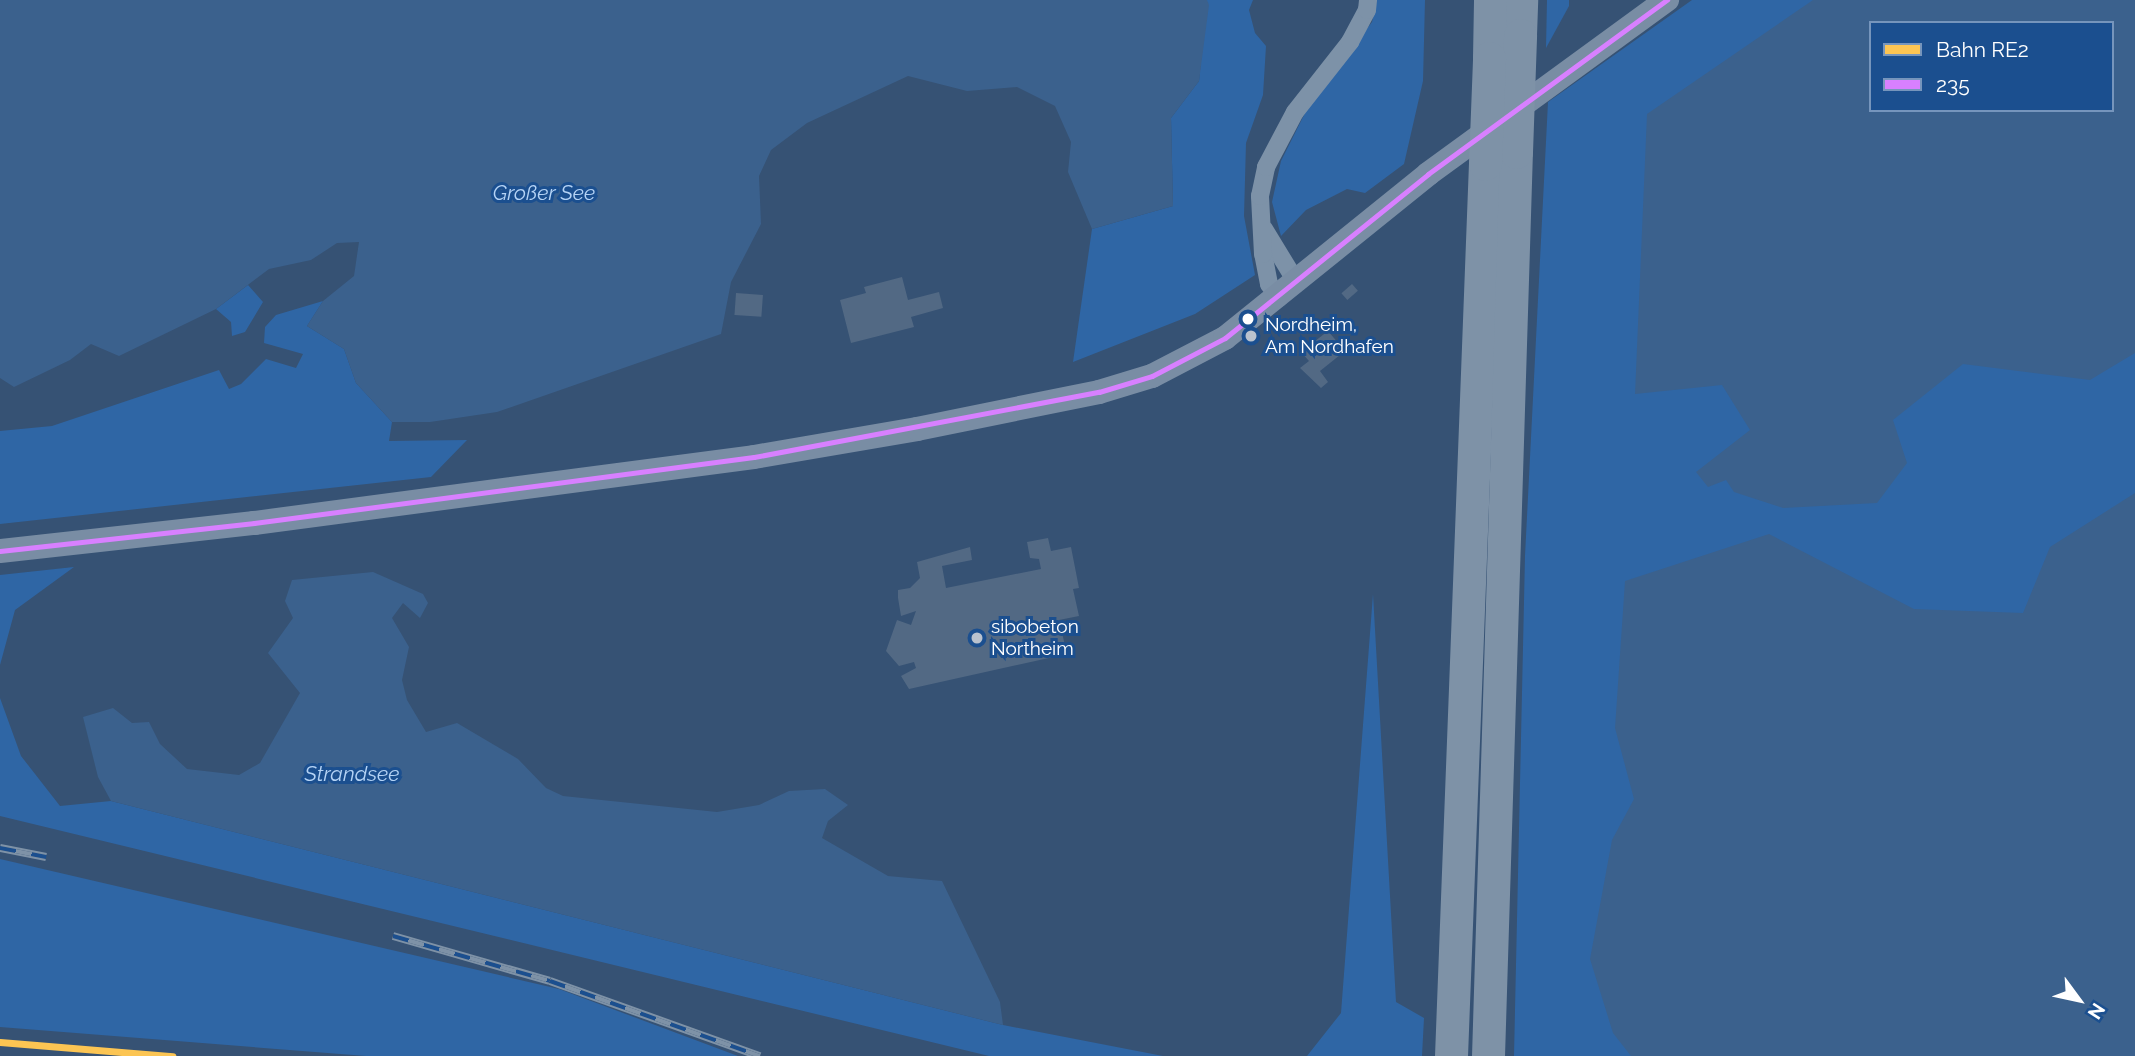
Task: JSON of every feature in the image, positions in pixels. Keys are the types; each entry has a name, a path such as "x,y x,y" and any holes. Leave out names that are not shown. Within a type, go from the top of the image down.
{"highway":[{"path":"1451,1056 1490,0"},
{"path":"1489,1056 1521,0"}],"main road":[{"path":"0,551 254,523 754,457 917,429 1099,392 1152,376 1225,338 1288,290 1428,174 1667,0"}],"street":[{"path":"1288,290 1269,284 1260,196 1266,167 1295,113 1350,42 1367,10 1367,0"}],"shaded area":[{"path":"1207,0 1253,0 1249,10 1255,33 1266,46 1263,95 1246,143 1244,216 1255,275 1195,314 1073,362 1092,229 1173,206 1171,118 1199,81"},
{"path":"1377,0 1425,0 1423,81 1404,164 1365,193 1347,189 1306,210 1281,236 1272,202 1281,161 1310,103 1372,22"},
{"path":"1547,0 1569,0 1569,6 1546,48"},
{"path":"1692,0 2135,0 2135,1056 1514,1056 1525,556 1548,102"},
{"path":"248,285 263,302 245,332 232,336 231,322 216,309"},
{"path":"323,301 307,326 344,349 356,383 392,422 389,441 467,440 431,477 0,524 0,431 52,426 219,370 229,389 241,384 266,359 296,368 303,354 264,343 265,327 276,315"},
{"path":"74,567 15,610 0,665 0,575"},
{"path":"1373,594 1396,1002 1424,1018 1422,1056 1307,1056 1341,1013"},
{"path":"0,698 21,756 60,806 111,801 1003,1025 1163,1056 989,1056 0,816"},
{"path":"0,859 559,989 738,1056 366,1056 0,1027"}],"water":[{"name":"Großer See","path":"0,0 1207,0 1209,5 1199,81 1171,118 1173,206 1092,229 1068,172 1071,142 1055,106 1017,87 967,91 908,76 807,123 771,150 759,176 761,224 731,282 721,334 497,412 430,422 392,422 356,383 344,349 307,326 323,301 354,276 359,242 337,243 311,260 269,269 216,309 119,356 91,344 70,360 14,387 0,378"},
{"path":"1813,0 2135,0 2135,353 2090,380 1963,364 1893,420 1907,463 1877,503 1783,508 1734,492 1726,480 1708,487 1696,472 1750,430 1722,385 1635,394 1647,114"},
{"path":"2135,493 2135,1056 1631,1056 1613,1033 1590,959 1612,840 1634,799 1615,728 1625,581 1769,534 1914,609 2023,613 2050,547"},
{"name":"Strandsee","path":"373,572 423,594 428,603 420,618 403,603 392,618 409,647 402,680 407,700 426,732 457,723 518,759 546,788 563,796 717,812 759,805 789,791 825,789 848,805 828,821 822,838 888,876 942,881 1000,1002 1003,1025 111,801 98,777 83,717 113,708 132,723 149,722 160,744 187,769 239,775 260,763 300,693 268,653 293,618 285,601 292,580"}],"building":[{"path":"902,277 908,300 939,292 943,308 911,317 914,327 851,343 840,300 866,293 864,287"},
{"path":"1352,284 1358,291 1347,300 1341,293"},
{"path":"736,293 763,295 761,317 734,315"},
{"path":"1328,331 1345,351 1320,371 1328,382 1321,388 1300,368 1309,361 1301,352"},
{"name":"sibobeton Northeim","path":"1048,538 1051,551 1071,547 1079,588 1073,589 1079,616 1059,620 1067,654 909,689 901,676 916,668 914,662 899,666 886,651 897,620 911,625 916,611 901,616 898,590 910,588 920,578 917,562 970,547 972,560 942,566 946,588 1041,569 1039,559 1030,558 1027,542"}],"railway":[{"path":"0,848 46,857"},
{"path":"393,936 550,981 760,1056"}],"rail line":[{"name":"RE2","path":"0,1042 172,1056"}],"transit line":[{"name":"235","path":"0,551 254,523 754,457 1099,392 1152,376 1225,338 1428,174 1667,0"}],"place":[{"name":"Nordheim, Am Nordhafen","path":"1251,336"},
{"name":"sibobeton Northeim","path":"977,638"}]}
